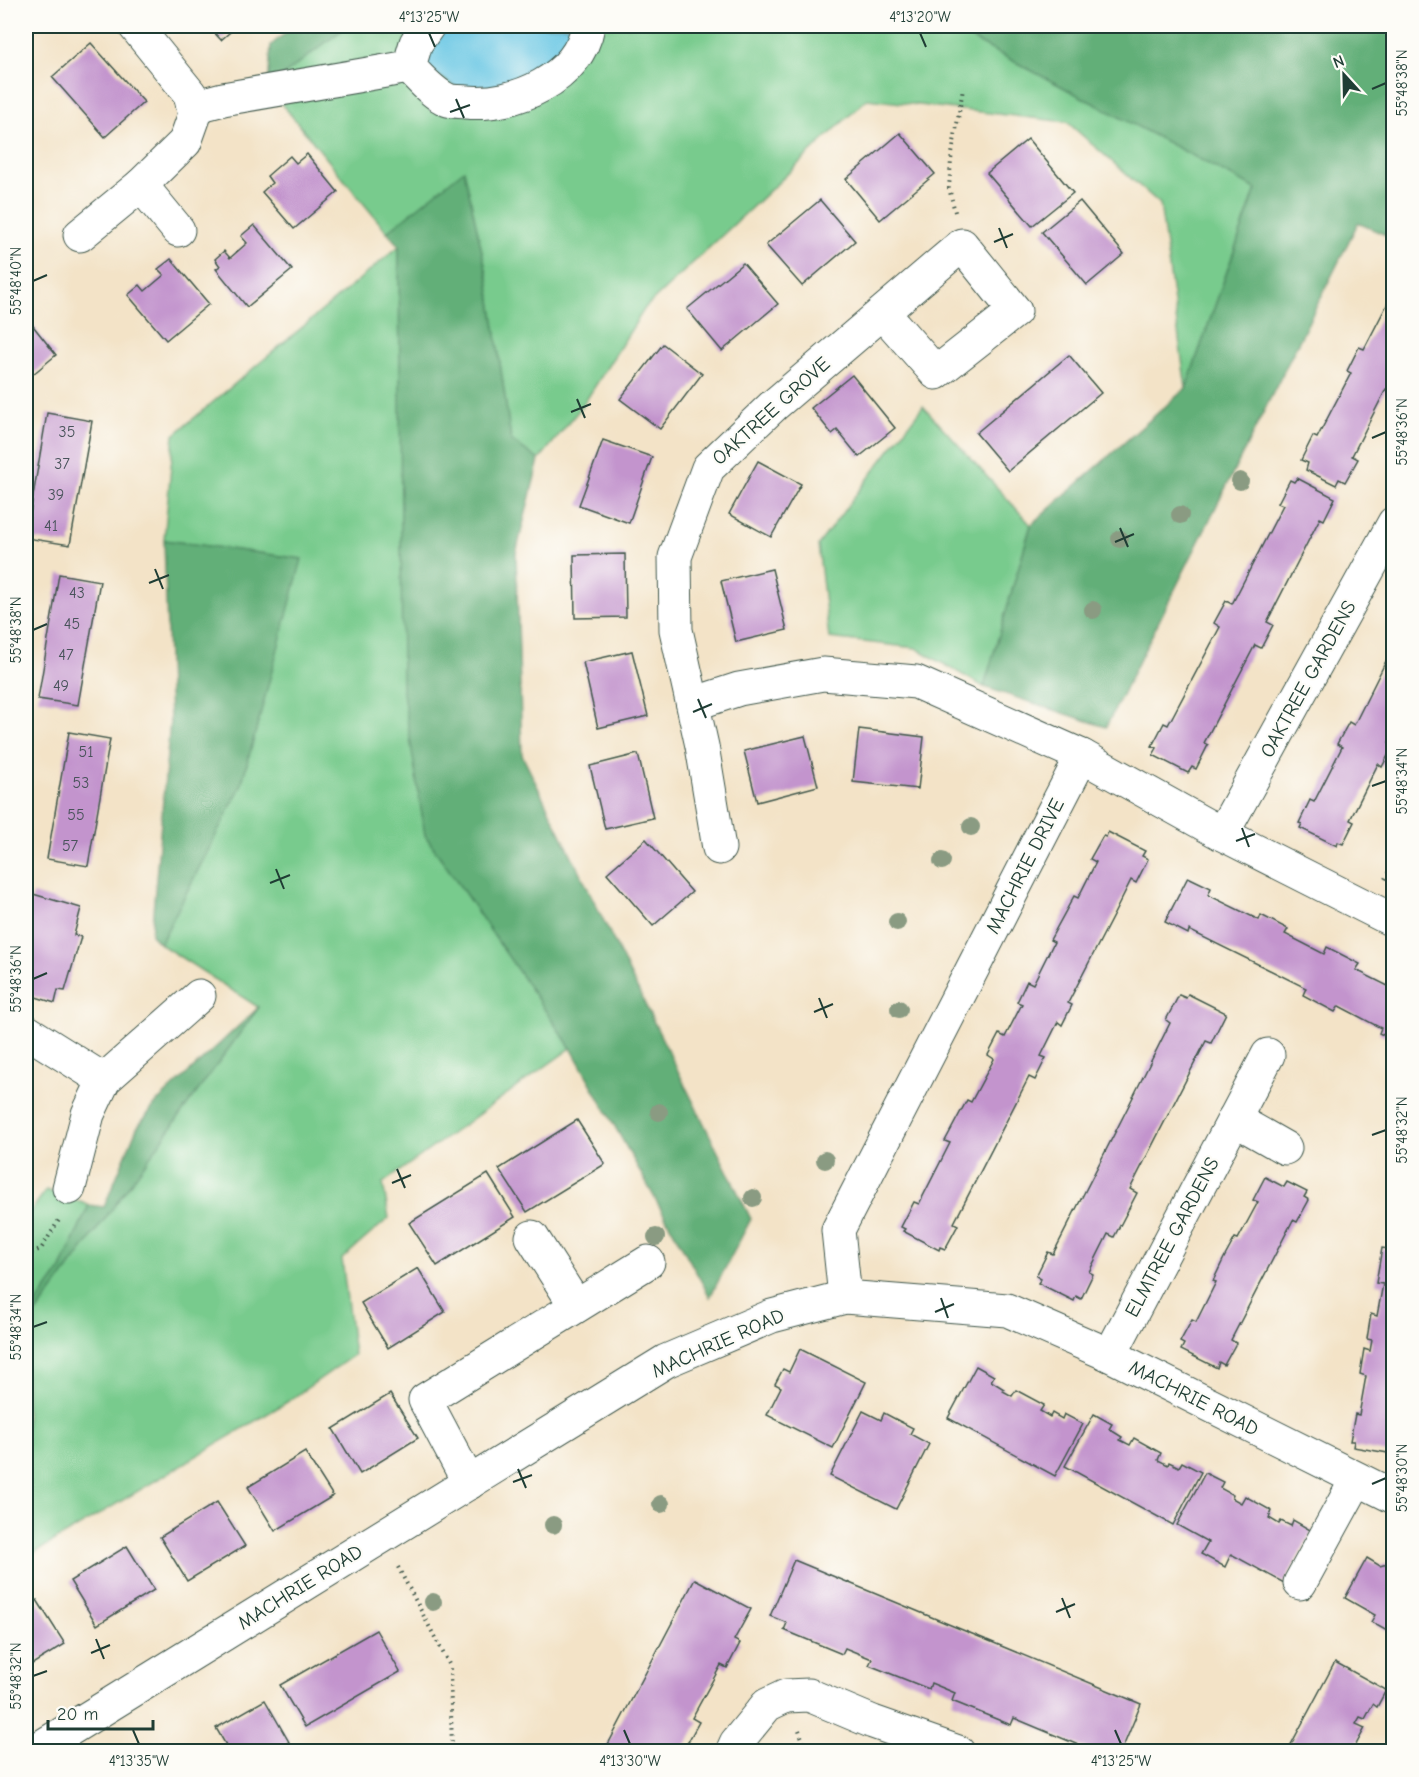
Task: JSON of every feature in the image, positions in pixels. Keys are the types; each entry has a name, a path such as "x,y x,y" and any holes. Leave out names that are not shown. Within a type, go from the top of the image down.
{"street":[{"path":"80,235 141,185 185,142 195,114 190,94 135,26"},
{"path":"409,67 416,44 428,26"},
{"path":"409,67 429,87 448,100 482,104 527,94 550,82 570,62 585,42 588,26"},
{"path":"193,107 223,99 409,67"},
{"path":"141,185 178,230"},
{"path":"883,313 936,374 1015,311 962,245"},
{"name":"OAKTREE GROVE","path":"719,848 693,704 676,630 675,556 708,468 773,406 962,245"},
{"name":"OAKTREE GARDENS","path":"1222,834 1394,523"},
{"path":"693,704 739,689 823,674 916,682 1082,756 1222,834 1394,921"},
{"name":"MACHRIE DRIVE","path":"845,1297 838,1230 1082,756"},
{"path":"69,1188 88,1114 104,1080 199,996"},
{"path":"26,1031 104,1080"},
{"name":"ELMTREE GARDENS","path":"1110,1355 1268,1055"},
{"path":"1234,1119 1285,1148"},
{"path":"532,1237 576,1306"},
{"path":"469,1483 425,1400 648,1262"},
{"name":"MACHRIE ROAD","path":"33,1752 666,1361 772,1316 845,1297 1007,1310 1110,1355 1394,1497"},
{"path":"1300,1583 1357,1479"},
{"path":"732,1752 736,1743 767,1705 786,1696 809,1695 873,1722 958,1752"}],"path":[{"path":"962,245 949,189 951,160 963,89"},
{"path":"26,1255 41,1249 61,1216 69,1188"},
{"path":"382,1536 450,1666 452,1752"}],"green space":[{"path":"294,26 347,26 268,87 271,45"},
{"path":"347,26 947,26 1256,189 1186,388 1160,204 1067,122 867,99 645,308 583,405 539,460 511,440 488,279 464,171 387,232 268,87"},
{"path":"947,26 1393,26 1393,238 1358,223 1106,727 984,687 1031,525 1186,388 1256,189"},
{"path":"464,170 488,279 511,440 539,460 516,553 522,755 751,1219 710,1297 571,1048 425,835 402,686 399,246 387,232"},
{"path":"399,246 400,356 425,835 571,1048 383,1183 389,1218 342,1259 354,1355 287,1402 26,1558 26,1327 258,1007 160,944 241,786 301,559 164,540 174,435"},
{"path":"923,406 1031,525 984,687 916,648 829,638 818,545"},
{"path":"164,540 302,559 241,786 160,944 151,935 170,721"},
{"path":"259,1007 26,1327 26,1318 60,1271 89,1205 104,1207 137,1128 158,1101"},
{"path":"46,1190 89,1205 60,1271 26,1318 26,1218"}],"water":[{"path":"443,26 572,26 569,46 541,75 500,88 456,87 417,61"}],"building":[{"path":"208,26 237,26 221,40"},
{"path":"91,43 144,102 105,137 52,77"},
{"path":"900,133 935,174 880,220 846,179"},
{"path":"1028,139 1073,193 1032,226 987,173"},
{"path":"307,154 338,192 294,229 262,192 272,183 267,176 290,156 296,163"},
{"path":"820,200 855,241 802,286 766,245"},
{"path":"1080,201 1124,254 1087,285 1042,232"},
{"path":"254,225 292,270 247,307 216,269 220,266 215,259 224,251 230,258 247,243 241,236"},
{"path":"171,259 209,304 166,340 128,295 140,285 145,291 164,275 158,269"},
{"path":"743,263 778,304 722,351 687,309"},
{"path":"1394,291 1394,393 1386,389 1352,456 1358,459 1345,482 1339,479 1336,485 1306,470 1308,463 1301,460 1313,436 1317,438 1351,373 1347,371 1359,347 1364,349"},
{"path":"26,317 56,355 26,380"},
{"path":"663,344 702,374 660,429 620,399"},
{"path":"1069,355 1101,393 1008,471 976,433"},
{"path":"852,375 895,428 859,457 837,430 832,434 811,408"},
{"path":"47,413 92,421 70,545 26,538"},
{"path":"603,440 652,457 629,523 579,505"},
{"path":"758,461 801,484 771,537 729,514"},
{"path":"1297,478 1335,498 1324,520 1320,518 1267,622 1273,625 1261,648 1255,645 1204,743 1208,745 1196,769 1192,767 1188,773 1153,755 1157,748 1152,746 1164,723 1168,725 1220,627 1214,623 1226,601 1232,604 1283,505 1278,503 1290,480 1294,482"},
{"path":"625,554 626,617 575,618 574,555"},
{"path":"772,569 787,630 736,642 721,581"},
{"path":"59,574 100,581 78,705 38,699"},
{"path":"1394,645 1394,733 1389,742 1394,744 1382,767 1378,764 1350,820 1354,822 1343,844 1338,842 1337,846 1300,828 1302,824 1299,823 1310,800 1314,802 1342,747 1337,744 1349,722 1354,725"},
{"path":"632,651 648,716 598,728 583,662"},
{"path":"859,729 924,737 918,789 853,782"},
{"path":"69,732 110,739 88,866 47,859"},
{"path":"805,736 818,786 757,802 744,751"},
{"path":"638,754 653,818 605,829 590,766"},
{"path":"1108,832 1145,851 1142,856 1148,859 1136,883 1131,880 1068,1003 1072,1005 1062,1025 1058,1022 1041,1056 1046,1058 1035,1080 1029,1077 954,1223 958,1225 945,1249 940,1247 939,1250 903,1231 905,1229 901,1227 914,1202 919,1204 950,1143 945,1141 967,1100 971,1102 994,1059 988,1055 999,1034 1005,1037 1022,1004 1017,1002 1027,981 1033,984 1054,942 1050,940 1074,896 1078,898 1096,862 1090,859 1103,836 1106,837"},
{"path":"646,839 692,892 653,926 607,873"},
{"path":"1188,877 1211,888 1208,895 1259,920 1261,915 1288,929 1285,934 1324,954 1327,947 1360,964 1356,970 1394,989 1394,1040 1379,1033 1381,1028 1339,1006 1335,1012 1303,995 1306,988 1189,930 1188,934 1165,922"},
{"path":"33,894 81,908 74,935 81,937 65,991 58,990 55,1003 26,994 26,918"},
{"path":"1188,994 1226,1013 1211,1043 1206,1041 1130,1189 1137,1193 1114,1237 1108,1234 1089,1272 1093,1274 1081,1299 1076,1296 1074,1301 1038,1283 1041,1279 1036,1276 1048,1252 1053,1254 1127,1109 1170,1023 1166,1020 1179,995 1186,998"},
{"path":"577,1120 605,1164 527,1212 499,1169"},
{"path":"488,1174 515,1217 437,1266 409,1223"},
{"path":"1265,1177 1284,1187 1287,1182 1307,1192 1304,1197 1309,1200 1297,1222 1293,1220 1231,1340 1236,1343 1224,1365 1219,1362 1217,1368 1181,1350 1184,1344 1180,1342 1192,1320 1196,1322 1216,1282 1213,1281 1224,1258 1235,1238 1238,1239 1258,1202 1253,1200"},
{"path":"1392,1232 1394,1232 1394,1454 1353,1447 1354,1441 1350,1441 1355,1414 1359,1415 1366,1376 1360,1374 1364,1349 1370,1351 1372,1340 1367,1339 1371,1314 1377,1316 1383,1284 1376,1283 1382,1248 1389,1249"},
{"path":"418,1268 445,1312 388,1348 361,1303"},
{"path":"800,1349 866,1382 833,1448 767,1415 781,1387 775,1384 783,1369 789,1372"},
{"path":"976,1366 994,1376 991,1381 1004,1389 1003,1391 1012,1396 1016,1390 1044,1405 1040,1411 1050,1417 1052,1413 1062,1419 1064,1414 1083,1424 1055,1476 948,1418"},
{"path":"390,1394 418,1438 360,1474 333,1429"},
{"path":"863,1411 881,1420 884,1413 913,1428 910,1434 929,1444 896,1509 830,1476"},
{"path":"1094,1414 1112,1424 1109,1429 1122,1437 1120,1440 1130,1445 1134,1438 1161,1453 1158,1460 1179,1467 1182,1462 1201,1472 1173,1525 1065,1466"},
{"path":"305,1452 333,1496 275,1531 248,1487"},
{"path":"1205,1473 1223,1482 1220,1488 1233,1495 1232,1498 1241,1503 1245,1496 1272,1511 1269,1518 1279,1524 1281,1521 1291,1526 1293,1520 1312,1531 1284,1583 1231,1554 1225,1567 1201,1554 1208,1542 1177,1525"},
{"path":"217,1502 245,1546 187,1581 160,1537"},
{"path":"127,1546 154,1590 97,1625 70,1581"},
{"path":"1367,1558 1380,1566 1394,1562 1394,1635 1371,1622 1375,1615 1345,1598"},
{"path":"794,1560 1141,1704 1121,1752 1095,1752 1014,1718 1011,1725 952,1701 955,1693 931,1683 929,1689 869,1665 872,1659 845,1648 842,1654 784,1630 787,1623 770,1616"},
{"path":"695,1579 751,1609 734,1640 740,1643 727,1668 721,1665 692,1718 699,1722 684,1749 678,1746 675,1752 604,1752"},
{"path":"37,1600 65,1644 26,1668 26,1607"},
{"path":"376,1630 400,1672 305,1727 280,1685"},
{"path":"1335,1662 1386,1690 1377,1707 1373,1704 1365,1719 1360,1717 1356,1724 1365,1728 1352,1752 1287,1752"},
{"path":"265,1700 289,1742 272,1752 230,1752 216,1728"}]}
